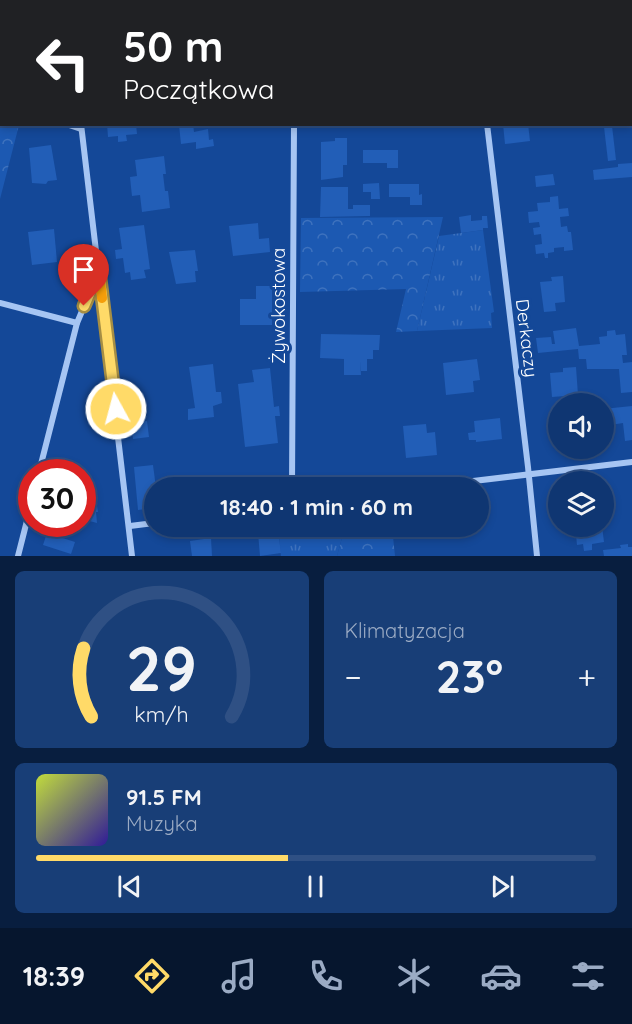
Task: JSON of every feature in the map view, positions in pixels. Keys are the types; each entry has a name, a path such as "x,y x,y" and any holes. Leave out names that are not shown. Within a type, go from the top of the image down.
{"street":[{"name":"Żywokostowa","path":"292,477 294,126"},
{"name":"Derkaczy","path":"487,126 537,556"},
{"path":"81,127 132,556"},
{"path":"42,459 77,323 99,271"},
{"path":"0,303 77,323"},
{"path":"489,478 632,462"},
{"path":"130,526 144,524"},
{"path":"18,556 23,537"}],"green space":[{"path":"0,126 19,126 0,199"},
{"path":"443,217 417,331 396,332 406,289 300,292 301,218"},
{"path":"483,230 494,312 491,313 492,328 417,331 439,236"},
{"path":"279,537 342,537 337,556 281,556"},
{"path":"342,537 393,537 395,556 337,556"}],"building":[{"path":"107,126 136,126 137,134 126,135 127,141 118,142 118,136 108,137"},
{"path":"179,126 193,126 194,132 208,129 209,140 213,139 214,146 196,149 196,142 181,144"},
{"path":"503,126 528,126 530,141 505,144"},
{"path":"612,126 616,160 608,161 604,127"},
{"path":"335,138 347,138 347,165 343,165 343,177 321,180 321,142 335,141"},
{"path":"51,145 57,180 48,181 46,184 32,183 29,148"},
{"path":"363,150 398,150 398,168 387,168 387,163 363,163"},
{"path":"164,156 166,174 163,174 170,208 142,212 140,195 132,196 130,177 137,176 135,160"},
{"path":"632,163 632,177 594,180 593,170"},
{"path":"553,174 555,185 536,187 535,176"},
{"path":"379,183 380,199 371,199 371,192 363,192 363,184"},
{"path":"389,184 419,184 422,205 410,205 410,197 389,197"},
{"path":"321,187 348,187 348,209 353,209 353,205 370,205 370,216 320,217"},
{"path":"558,196 559,209 568,208 569,216 560,217 561,227 567,226 568,232 571,232 573,250 564,251 564,247 554,248 554,252 548,253 548,258 545,258 544,253 536,254 535,245 542,244 541,234 534,235 533,228 540,227 539,222 529,223 528,212 538,211 537,203 550,202 550,197"},
{"path":"471,215 471,221 482,220 482,216 487,216 488,228 461,233 459,217"},
{"path":"258,223 259,239 269,238 270,252 233,256 229,226"},
{"path":"144,225 150,269 144,270 146,278 131,280 130,272 125,273 123,258 116,259 115,250 122,249 119,228"},
{"path":"54,229 57,262 32,265 28,232"},
{"path":"195,250 198,271 195,271 196,282 176,284 169,252"},
{"path":"563,276 565,302 555,303 556,311 544,312 540,282 552,281 551,277"},
{"path":"256,286 272,286 272,325 240,325 240,299 256,299"},
{"path":"576,328 579,346 600,344 599,337 607,336 607,331 615,330 616,335 625,334 627,355 622,355 623,363 632,362 632,392 621,393 619,369 587,369 586,359 579,359 578,349 538,353 536,338 551,337 552,344 555,344 553,331"},
{"path":"321,334 380,335 379,350 373,350 373,359 367,359 367,371 361,371 360,361 361,375 344,375 344,359 320,358"},
{"path":"477,359 480,380 473,381 474,392 446,395 443,363"},
{"path":"213,364 216,392 221,392 222,403 213,406 214,417 188,420 188,409 195,408 189,367"},
{"path":"576,367 578,393 552,393 550,373 563,372 563,368"},
{"path":"270,368 274,407 279,406 280,416 275,416 278,443 245,447 238,384 254,382 252,370"},
{"path":"632,406 632,440 625,441 623,423 614,424 614,408"},
{"path":"500,418 502,439 476,442 476,440 469,440 468,433 475,432 474,421"},
{"path":"147,421 149,437 133,439 131,423"},
{"path":"426,424 427,433 435,432 437,455 406,458 403,426"},
{"path":"153,465 155,477 144,477 144,509 138,510 134,467"},
{"path":"46,537 59,537 75,542 71,554 43,545"},
{"path":"258,537 279,537 281,553 260,556"},
{"path":"576,537 603,537 604,542 592,544 592,550 584,551 583,544 577,545"},
{"path":"211,538 212,556 192,556 190,541"},
{"path":"628,544 628,547 632,547 632,556 604,556 603,550 621,548 620,545"}],"slow traffic":[{"path":"96,279 99,271 102,298"}],"route":[{"path":"84,306 99,271 116,409"}]}
